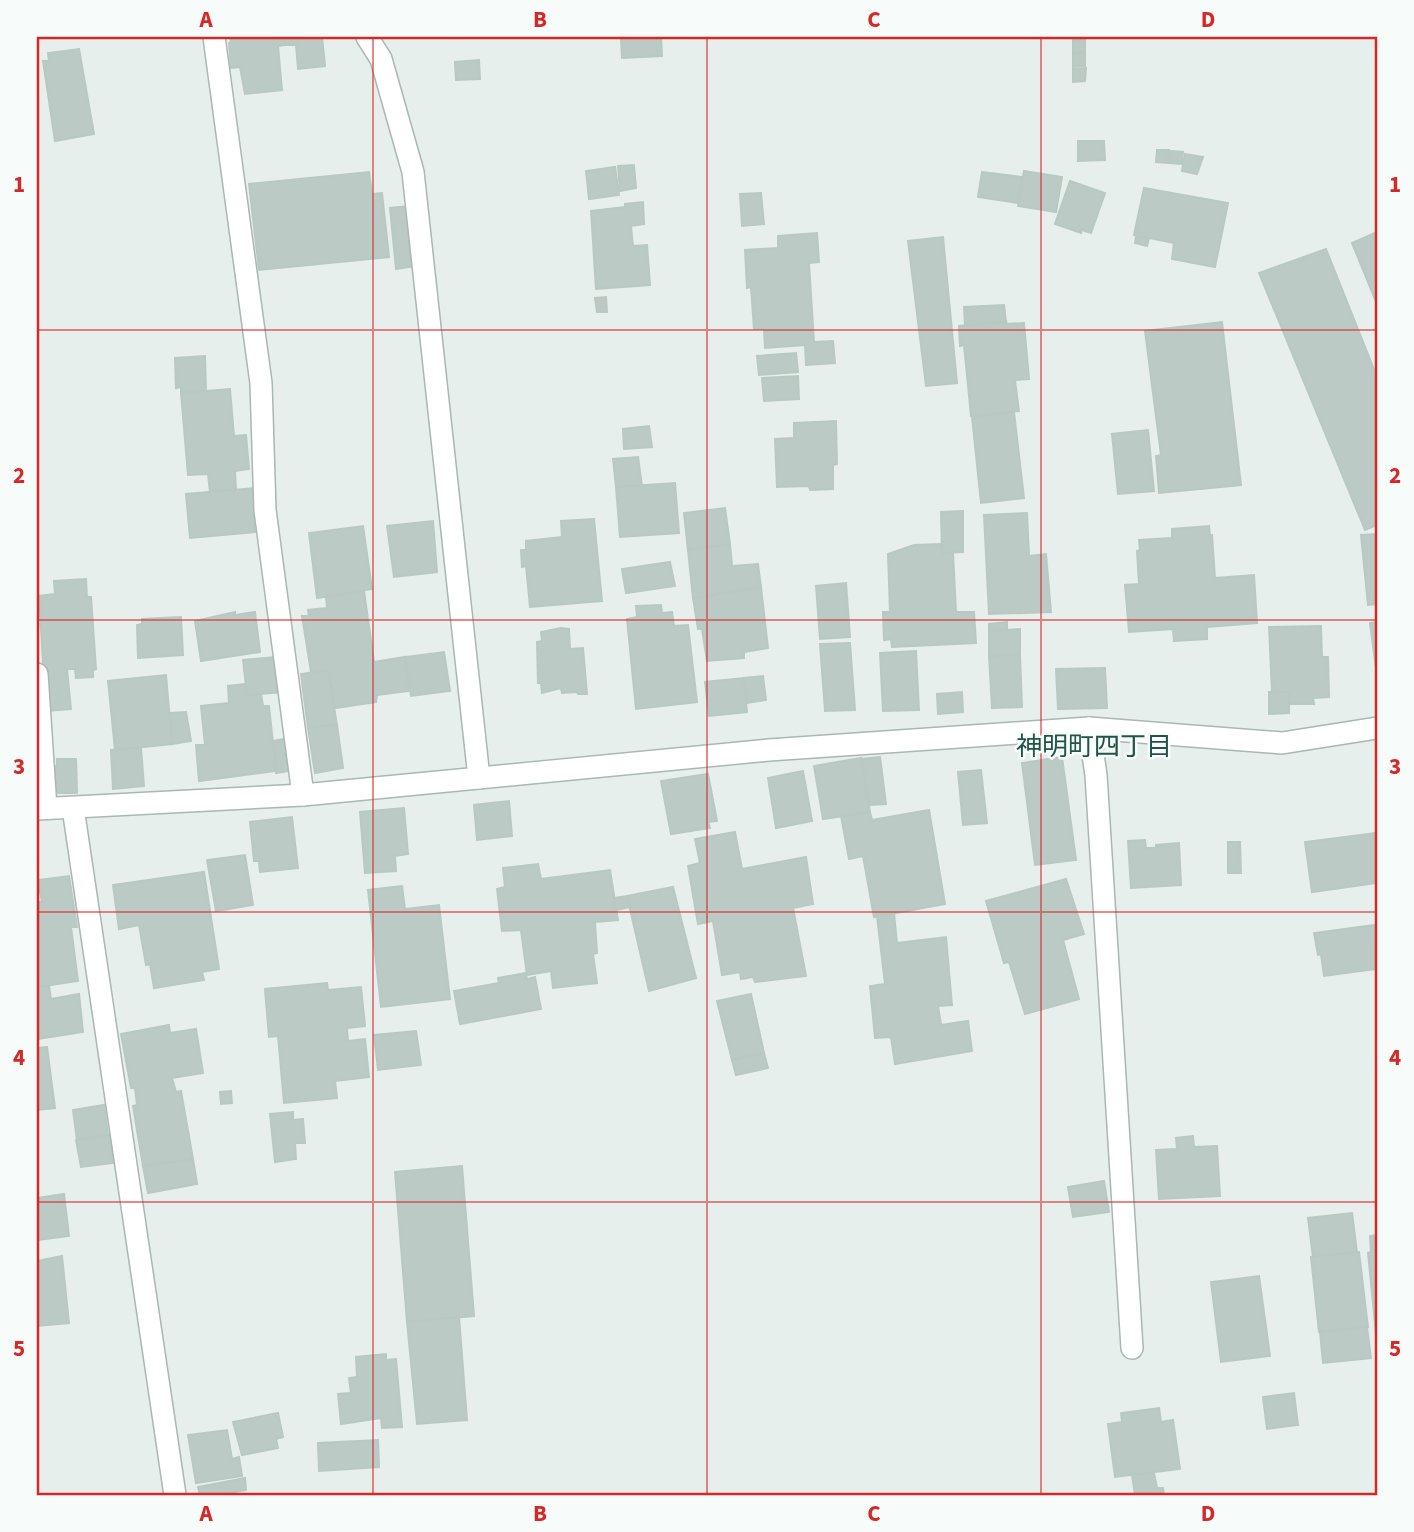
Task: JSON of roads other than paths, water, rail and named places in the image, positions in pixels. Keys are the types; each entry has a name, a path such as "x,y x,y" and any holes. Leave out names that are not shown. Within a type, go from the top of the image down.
{"street":[{"path":"214,37 261,383 265,510 303,795"},
{"path":"367,37 381,59 413,172 479,778"},
{"path":"37,674 42,809 303,795 769,750 1088,728 1282,743 1377,728"},
{"path":"1088,728 1096,775 1132,1348"},
{"path":"73,808 175,1495"}],"district":[{"name":"神明町四丁目","path":"1094,746"}]}
